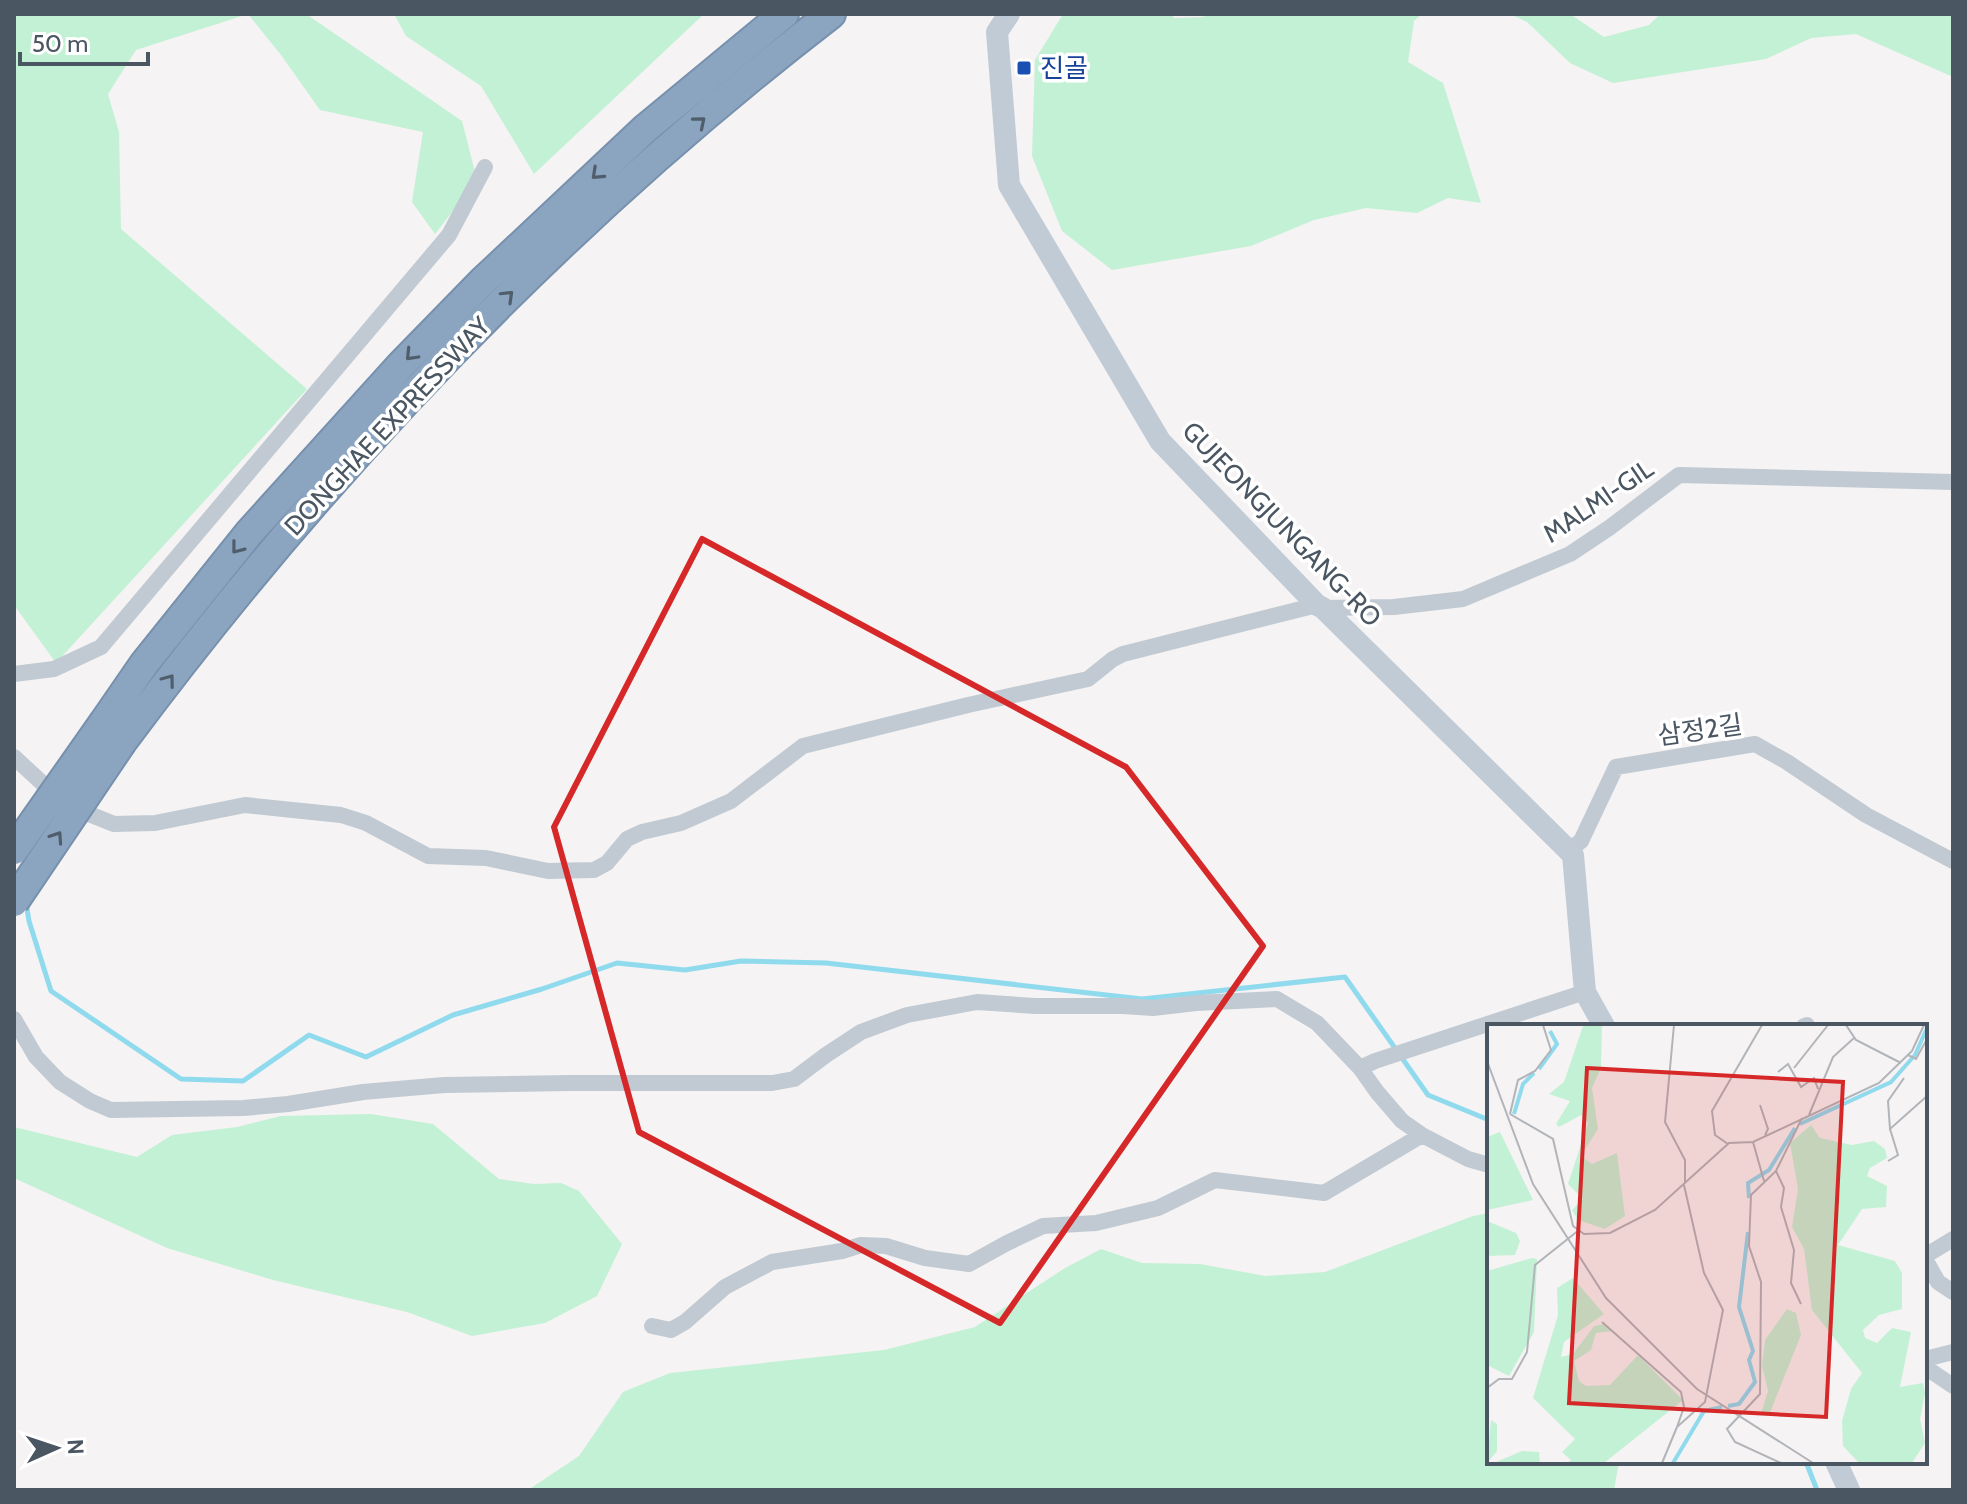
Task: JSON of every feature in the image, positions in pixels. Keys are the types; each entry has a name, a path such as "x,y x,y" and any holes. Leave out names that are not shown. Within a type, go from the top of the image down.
{"highway":[{"name":"DONGHAE EXPRESSWAY","path":"14,902 113,732 144,664 249,533 400,366 482,282 646,128 784,14"},
{"name":"DONGHAE EXPRESSWAY","path":"14,850 113,732 173,673 352,459 452,351 626,185 831,14"}],"street":[{"name":"GUJEONGJUNGANG-RO","path":"1009,14 997,32 1009,185 1160,441 1320,607 1569,850"},
{"path":"14,674 54,669 101,647 449,235 485,167"},
{"name":"MALMI-GIL","path":"14,757 53,793 79,810 114,824 155,823 245,805 341,815 366,823 428,856 486,858 548,871 594,870 607,863 627,839 642,832 681,823 731,801 803,746 1088,679 1123,654 1320,607 1394,607 1463,599 1570,554 1679,475 1953,482"},
{"name":"삼정2길","path":"1569,850 1581,841 1616,767 1755,744 1866,815 1953,861"},
{"path":"1569,850 1573,855 1585,992 1603,1024"},
{"path":"1487,1024 1585,992"},
{"path":"14,1019 36,1057 60,1082 111,1110 243,1108 444,1085 772,1083 794,1079 861,1032 907,1015 977,1002 1153,1008 1277,999 1317,1023 1368,1064 1377,1092 1402,1121 1468,1159 1487,1164"},
{"path":"1368,1064 1487,1024"},
{"path":"652,1326 671,1330 685,1322 725,1287 772,1262 861,1245 886,1246 925,1258 969,1264 1043,1226 1096,1223 1158,1208 1215,1180 1324,1193 1422,1135"},
{"path":"1927,1257 1953,1239"},
{"path":"1927,1262 1938,1282 1953,1292"},
{"path":"1927,1358 1953,1352"},
{"path":"1927,1368 1953,1386"},
{"path":"1837,1464 1849,1490"}],"highlighted area":[{"path":"702,539 1126,767 1263,946 1000,1323 639,1132 554,827"}],"green space":[{"path":"14,14 248,14 136,50 108,94 119,132 121,229 307,389 56,663 14,605"},
{"path":"248,14 306,14 462,121 477,180 435,234 412,202 423,132 320,110"},
{"path":"394,14 704,14 534,174 481,86 406,36"},
{"path":"1063,14 1172,14 1174,18 1204,17 1205,14 1422,14 1414,21 1408,62 1443,83 1481,203 1448,198 1417,213 1366,208 1314,220 1251,246 1112,270 1062,231 1032,156 1035,60"},
{"path":"1510,14 1570,14 1604,37 1649,25 1660,14 1953,14 1953,77 1856,34 1811,38 1766,59 1613,83 1570,63 1527,22"},
{"path":"371,1114 433,1124 499,1179 534,1184 561,1183 579,1191 622,1244 597,1296 545,1323 472,1336 407,1312 273,1280 167,1248 14,1178 14,1127 137,1157 172,1135 237,1127 281,1116"},
{"path":"1487,1213 1487,1464 1619,1464 1614,1490 528,1490 579,1456 623,1392 670,1373 884,1350 975,1327 1065,1268 1101,1249 1142,1263 1200,1264 1265,1276 1325,1272"}],"waterway":[{"path":"26,902 51,991 181,1079 243,1081 309,1035 366,1057 453,1015 617,963 685,970 741,961 826,963 1142,999 1345,977 1428,1095 1487,1119"},
{"path":"1807,1464 1817,1490"}],"place":[{"name":"진골","path":"1024,68"}]}
